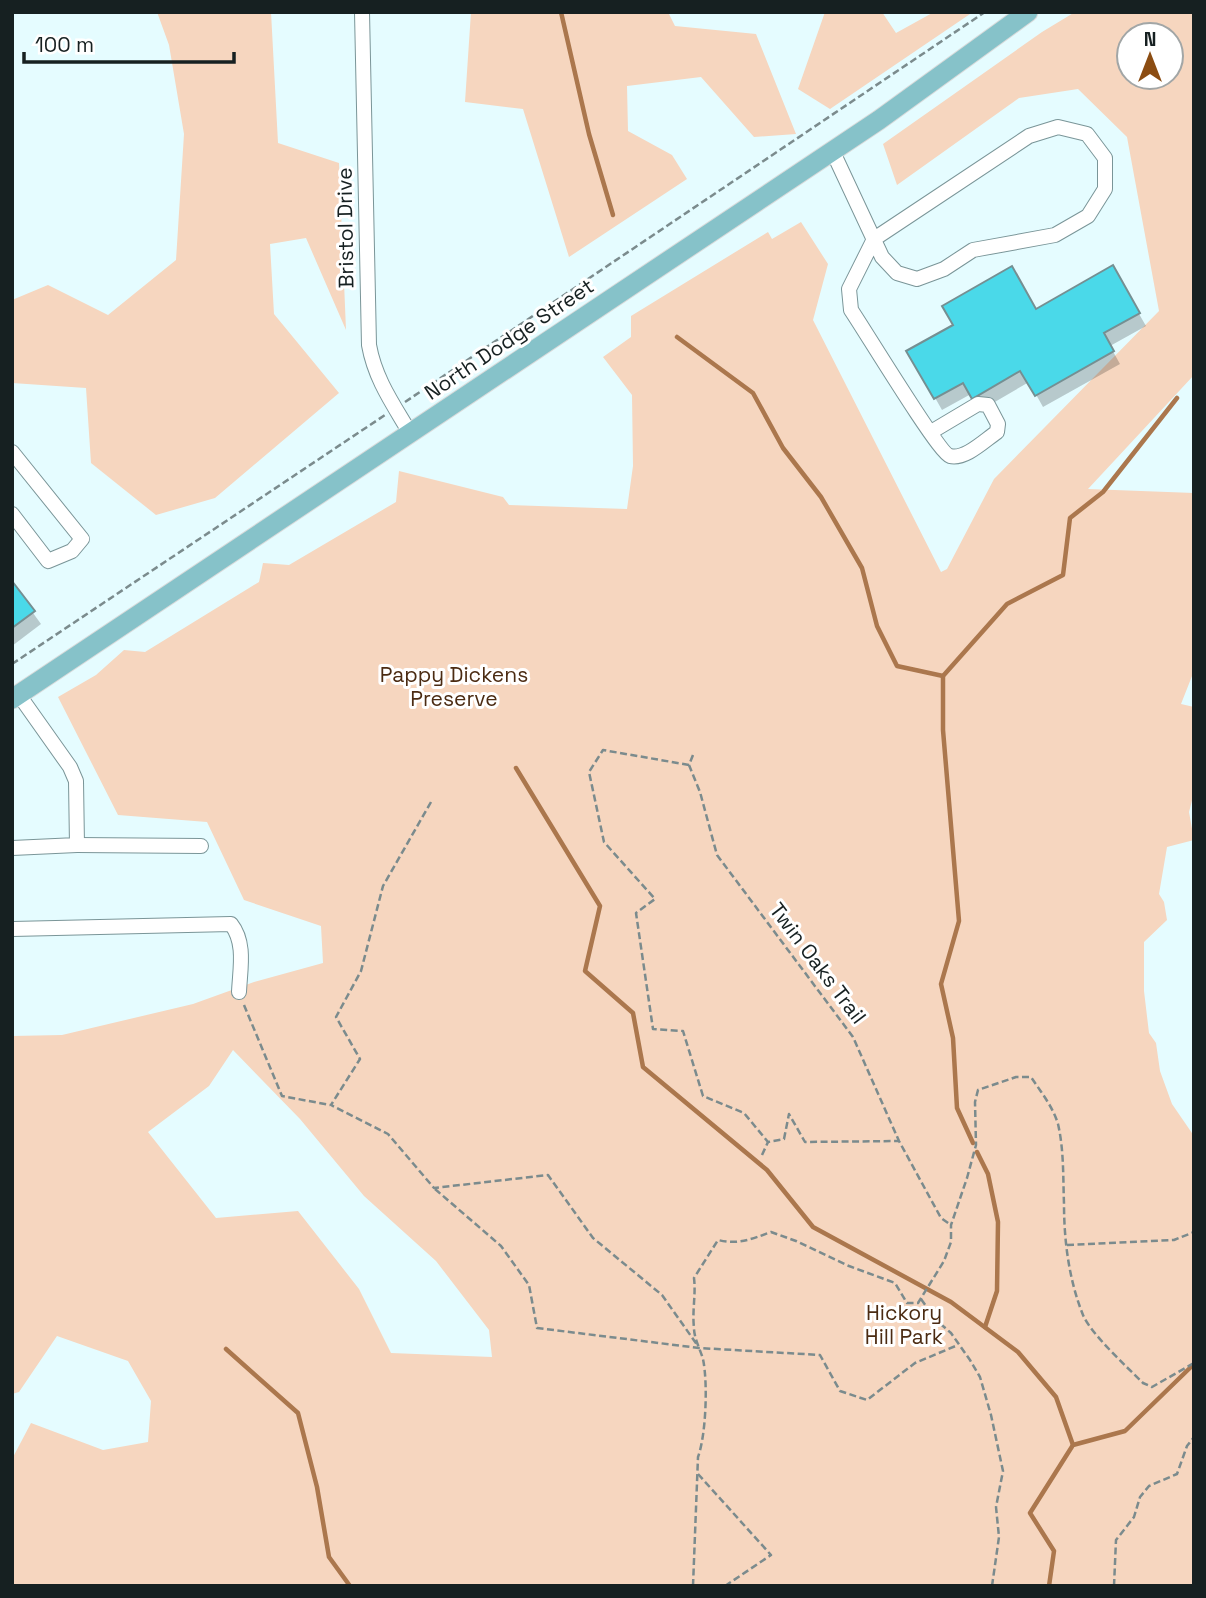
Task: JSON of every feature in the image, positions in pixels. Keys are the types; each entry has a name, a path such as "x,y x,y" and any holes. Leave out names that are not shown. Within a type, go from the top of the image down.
{"main road":[{"name":"North Dodge Street","path":"16,697 879,120 1028,12"}],"street":[{"name":"Bristol Drive","path":"362,12 369,345 379,382 410,433"},
{"path":"832,150 874,239 882,257 897,273 917,279 944,269 973,250 1055,235 1088,216 1105,189 1105,158 1087,134 1058,127 1029,136 874,239 849,289 851,310 944,453 953,457 963,455 997,432 998,424 988,405 978,404 931,432"},
{"path":"12,452 82,539 72,551 48,561 12,514"},
{"path":"16,697 70,767 76,781 77,845"},
{"path":"12,848 77,845 201,846"},
{"path":"12,929 231,924 241,943 239,992"}],"path":[{"path":"12,664 985,12"},
{"path":"693,755 689,765 604,750 589,772 604,842 655,899 636,913 653,1029 683,1031 704,1096 744,1113 768,1142"},
{"name":"Twin Oaks Trail","path":"689,765 700,792 717,855 853,1037 899,1141 941,1217 951,1225"},
{"path":"331,1105 360,1059 336,1017 361,971 383,886 431,803"},
{"path":"239,992 282,1096 331,1105 388,1134 434,1188 501,1246 529,1285 537,1328 699,1348 820,1355 840,1391 867,1400 915,1363 958,1345"},
{"path":"694,1586 698,1474 706,1377 694,1331 694,1278 718,1240 732,1244 751,1241 771,1232 895,1283 907,1303 918,1303 944,1261 951,1242 951,1225 976,1145 975,1102 978,1090 1016,1077 1031,1077 1058,1124 1064,1167 1067,1245 1073,1280 1088,1325 1143,1383 1153,1387 1194,1363"},
{"path":"768,1142 784,1139 789,1114 804,1142 899,1141"},
{"path":"762,1155 768,1142"},
{"path":"434,1188 548,1175 593,1238 662,1295 699,1348"},
{"path":"1067,1245 1174,1240 1194,1232"},
{"path":"921,1299 970,1360 984,1389 1003,1471 996,1507 999,1537 992,1586"},
{"path":"1114,1586 1116,1540 1134,1517 1140,1497 1149,1486 1177,1474 1187,1446 1194,1437"},
{"path":"698,1474 771,1555 725,1586"}],"green space":[{"path":"157,12 271,12 278,143 339,163 346,330 306,238 270,244 274,314 339,393 215,498 156,515 91,463 86,388 12,383 12,300 48,285 108,315 176,260 184,134 169,45"},
{"path":"471,12 668,12 675,26 756,34 796,134 754,137 701,77 627,86 628,131 672,155 687,179 569,257 523,109 465,102"},
{"path":"825,12 882,12 896,33 934,12 973,12 830,109 798,89"},
{"path":"1075,12 1194,12 1194,375 1088,489 1194,493 1194,671 1181,704 1194,707 1194,793 1189,812 1194,840 1167,847 1159,894 1164,902 1167,920 1144,942 1144,991 1149,1033 1156,1043 1160,1071 1172,1104 1194,1136 1194,1586 12,1586 12,1459 31,1423 103,1450 148,1442 151,1401 128,1361 57,1336 19,1392 12,1394 12,1036 62,1035 193,1004 254,982 323,963 321,926 244,900 207,822 118,815 58,697 96,675 124,650 145,652 259,582 263,563 289,565 396,502 399,471 503,497 509,505 627,509 633,466 632,395 603,357 631,337 631,316 768,232 772,239 801,222 828,264 813,320 941,572 947,569 994,479 1159,311 1127,137 1078,89 1019,98 897,185 883,144 1042,32","holes":["233,1050 300,1119 364,1196 436,1261 489,1330 492,1357 391,1353 359,1289 298,1211 216,1218 148,1132 209,1086"]}],"building":[{"path":"1113,265 1140,313 1104,333 1114,351 1035,396 1020,371 972,399 963,383 934,399 906,351 953,325 942,306 1012,266 1036,309"},
{"path":"12,581 35,611 12,628"}],"waterway":[{"path":"561,12 589,134 613,215"},
{"path":"677,337 753,393 783,448 821,497 862,568 877,626 897,666 943,676"},
{"path":"973,1143 957,1108 953,1038 941,984 959,921 943,730 943,676 1007,604 1063,575 1070,518 1103,492 1177,398"},
{"path":"516,768 600,906 585,971 633,1013 643,1067 767,1170 813,1227 951,1302 1018,1352 1056,1397 1073,1445"},
{"path":"977,1152 988,1174 998,1222 997,1291 985,1327"},
{"path":"226,1349 298,1413 317,1487 329,1557 350,1586"},
{"path":"1049,1586 1054,1551 1030,1513 1073,1445 1125,1431 1194,1364"}],"park label":[{"name":"Pappy Dickens Preserve","path":"454,686"},
{"name":"Hickory Hill Park","path":"904,1324"}]}
